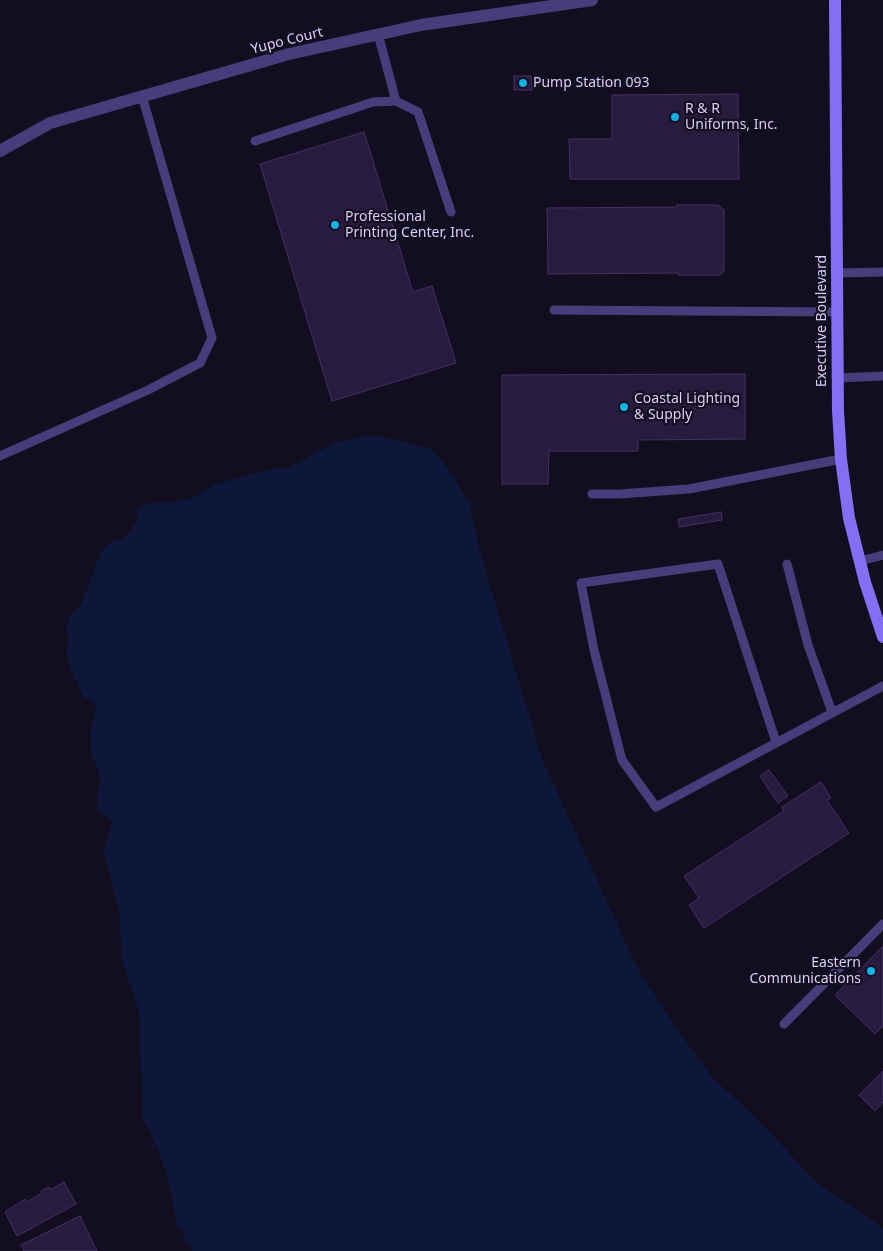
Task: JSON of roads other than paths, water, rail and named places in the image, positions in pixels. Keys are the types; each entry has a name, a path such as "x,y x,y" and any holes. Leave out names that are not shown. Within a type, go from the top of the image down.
{"street":[{"name":"Yupo Court","path":"0,150 50,123 289,54 421,25 559,2 592,0"},
{"name":"Executive Boulevard","path":"836,0 837,312 841,459 849,518 883,637"}],"lane":[{"path":"378,34 396,100"},
{"path":"0,456 148,390 200,363 212,338 142,96"},
{"path":"255,140 372,102 396,100 418,112 450,212"},
{"path":"837,273 883,272"},
{"path":"554,310 837,312"},
{"path":"838,378 883,376"},
{"path":"592,494 689,489 841,459"},
{"path":"860,561 883,555"},
{"path":"776,742 718,564 581,583 594,650 622,760 656,807 883,686"},
{"path":"787,564 808,645 832,712"},
{"path":"784,1024 883,924"}],"water":[{"path":"380,436 432,449 451,472 471,507 478,546 542,759 636,966 681,1035 713,1078 759,1121 816,1182 883,1228 883,1251 193,1251 176,1223 171,1190 160,1154 143,1119 139,1011 123,964 119,912 104,851 113,820 99,813 97,794 101,778 91,751 91,732 96,704 83,696 74,676 66,655 69,641 66,630 71,614 81,605 101,552 110,542 125,538 136,523 139,507 151,502 172,503 193,498 213,485 270,469 288,468 335,443 358,437"}],"place":[{"name":"Pump Station 093","path":"523,83"},
{"name":"R & R Uniforms, Inc.","path":"675,117"},
{"name":"Professional Printing Center, Inc.","path":"335,225"},
{"name":"Coastal Lighting & Supply","path":"624,407"},
{"name":"Eastern Communications","path":"871,971"}]}
